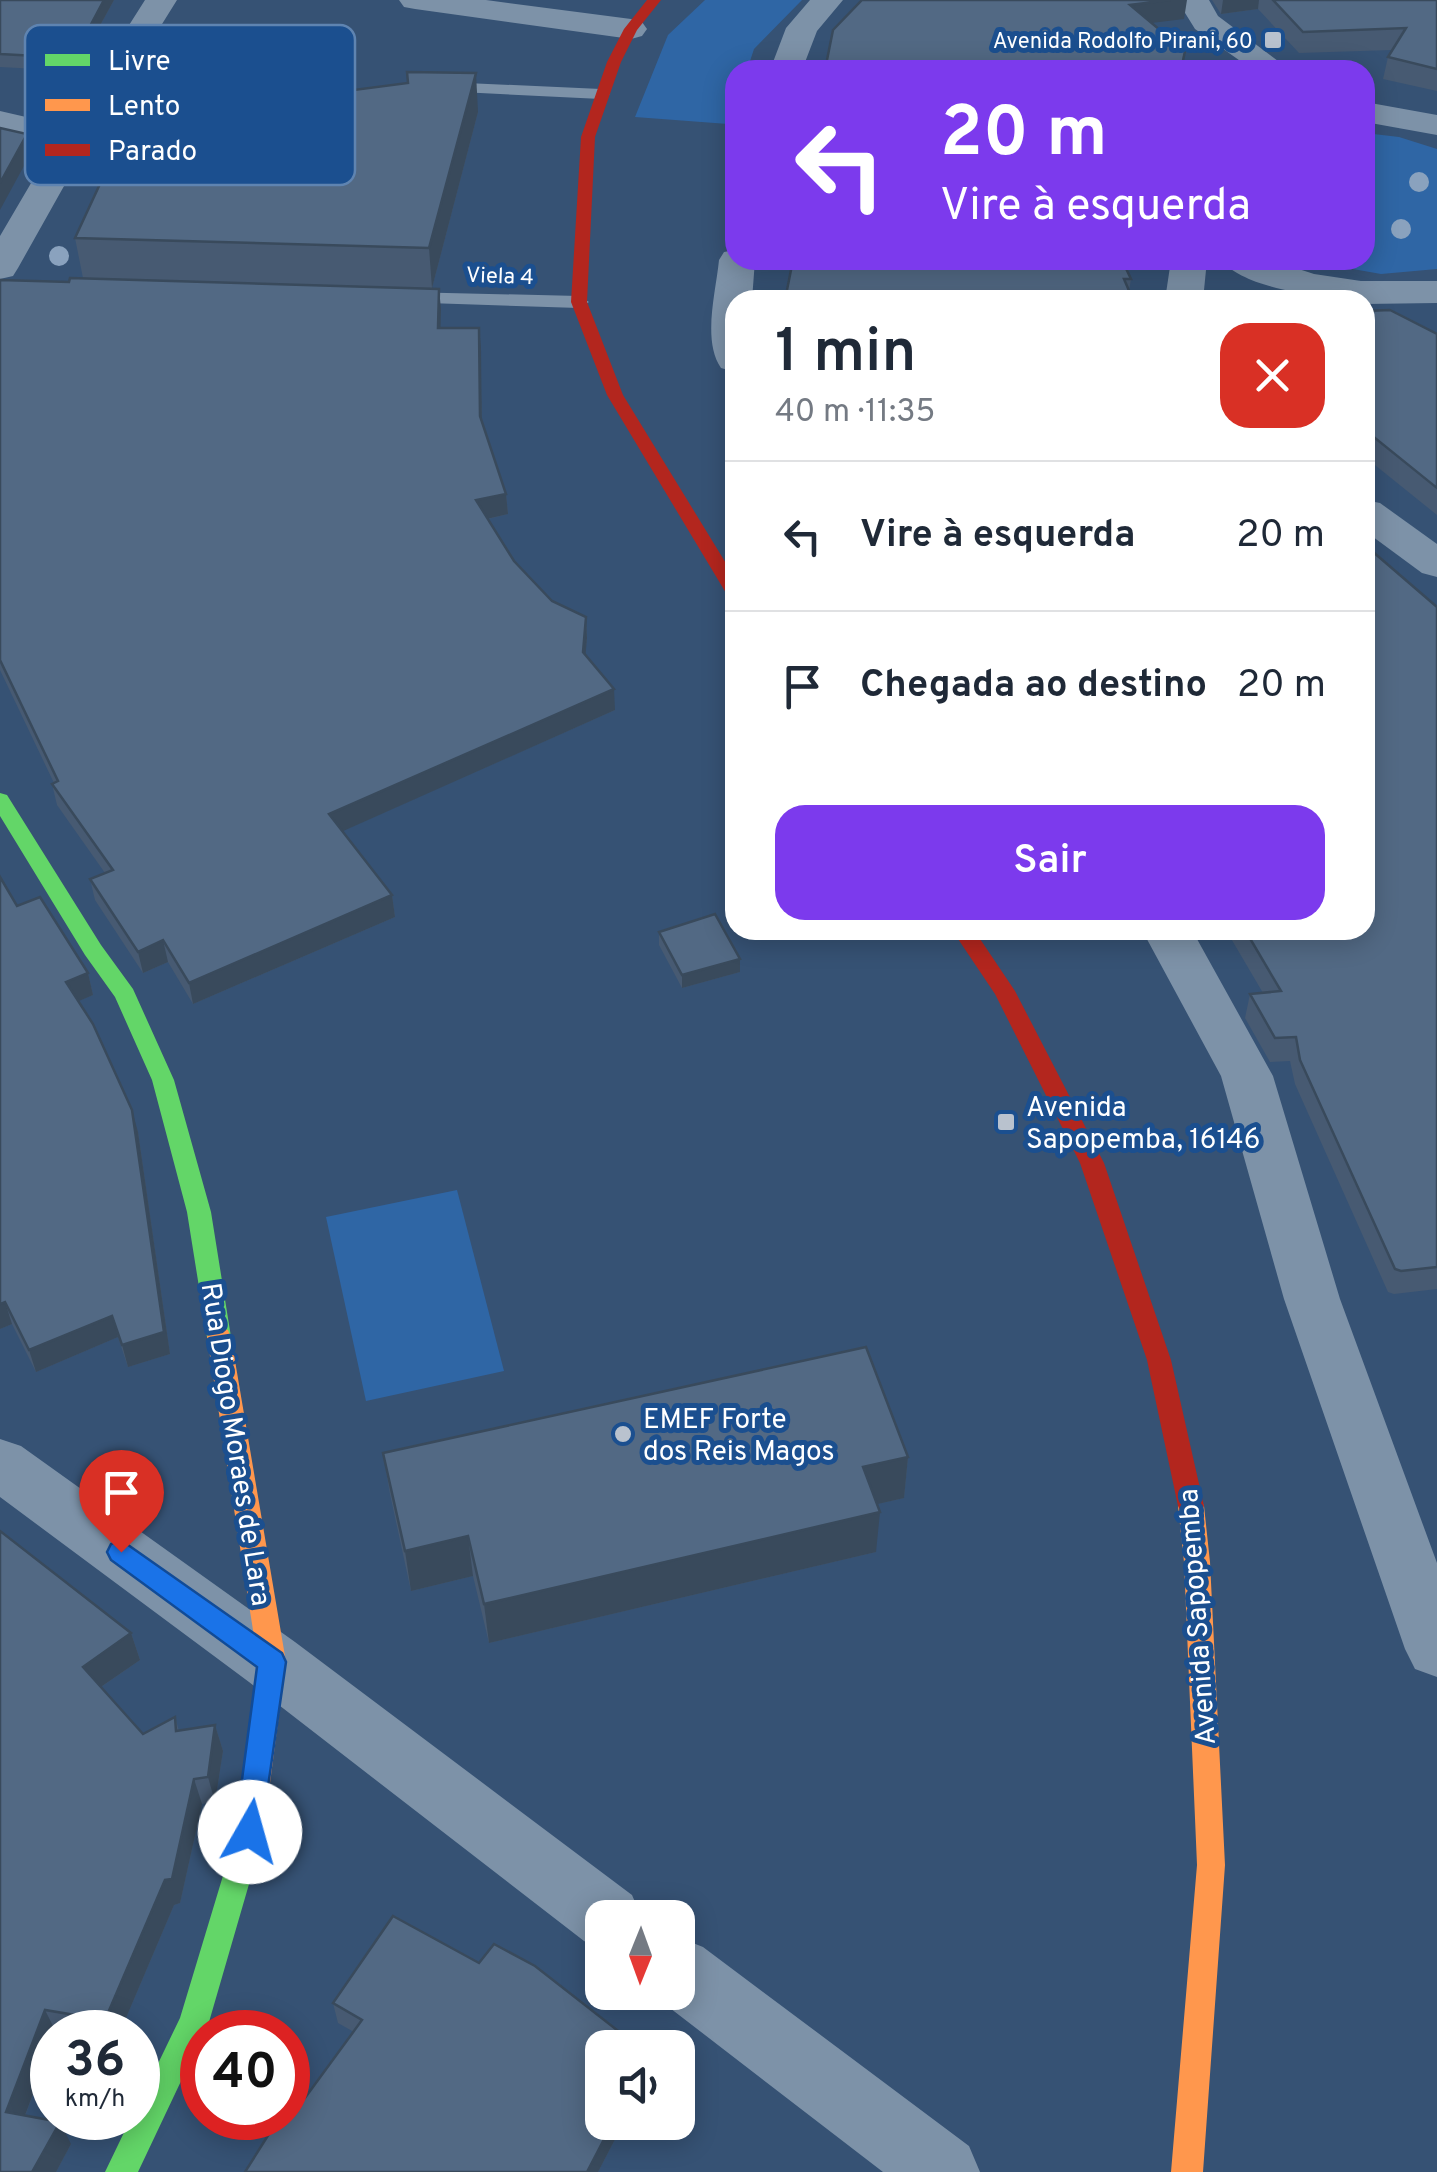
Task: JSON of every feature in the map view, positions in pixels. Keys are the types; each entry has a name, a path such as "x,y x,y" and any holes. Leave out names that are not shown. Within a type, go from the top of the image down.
{"main road":[{"path":"654,0 631,29 588,137 579,302 615,394 725,576"},
{"name":"Rua Diogo Moraes de Lara","path":"0,800 93,950 125,994 163,1080 199,1212 272,1662 250,1832 200,2003 121,2172"},
{"name":"Avenida Sapopemba","path":"970,940 1004,991 1092,1163 1159,1360 1188,1485 1197,1562 1211,1865 1187,2172"}],"street":[{"path":"145,25 161,0"},
{"path":"414,0 631,29"},
{"path":"790,60 802,28 826,0"},
{"path":"1200,11 1210,60"},
{"path":"1200,11 1261,60"},
{"path":"1375,114 1437,125"},
{"path":"0,121 25,127"},
{"path":"7,280 52,185"},
{"path":"1261,270 1335,290"},
{"path":"1253,290 1274,276"},
{"path":"1375,292 1418,294 1437,311"},
{"path":"1375,519 1437,564"},
{"path":"1172,940 1247,1076 1312,1300 1437,1649"},
{"path":"0,1464 272,1662 585,1900"},
{"path":"695,1983 943,2172"}],"lane":[{"path":"466,88 602,94"},
{"name":"Viela 4","path":"379,297 579,302"}],"shaded area":[{"path":"705,0 802,0 754,49 750,60 725,60 725,124 635,117 668,35"},
{"path":"1375,134 1437,149 1437,269 1381,274 1358,270 1375,270"},
{"path":"457,1190 504,1371 366,1401 326,1217"}],"building":[{"path":"0,0 104,0 91,25 25,25 25,55 0,54"},
{"path":"862,0 1170,0 1130,5 1185,51 1183,60 827,60 833,30"},
{"path":"1273,0 1437,0 1437,69 1388,57 1406,28 1303,32"},
{"path":"407,72 476,73 429,248 75,238 99,185 355,185 355,90 408,83"},
{"path":"0,128 25,134 25,138 0,183"},
{"path":"791,270 1127,270 1131,279 1124,279 1129,290 787,290"},
{"path":"70,278 439,289 438,328 479,328 480,416 506,494 476,500 514,561 552,601 586,617 583,652 614,689 329,814 392,895 189,983 163,940 138,952 90,879 113,870 52,784 58,781 0,660 0,280 69,282"},
{"path":"1390,310 1437,334 1437,488 1375,438 1375,311"},
{"path":"1375,554 1437,607 1437,1267 1395,1269 1300,1060 1296,1037 1275,1038 1250,994 1281,991 1251,940 1375,940"},
{"path":"0,877 17,906 40,897 88,973 66,982 93,1024 132,1110 164,1332 122,1345 112,1316 29,1350 5,1302 0,1304"},
{"path":"715,914 725,940 729,940 740,959 682,975 659,932"},
{"path":"866,1347 908,1457 863,1467 880,1512 484,1604 468,1536 405,1551 383,1453"},
{"path":"0,1531 131,1633 83,1667 143,1734 175,1717 176,1731 215,1725 208,1777 194,1779 172,1879 165,1880 109,2010 30,2010 30,2049 6,2112 30,2116 30,2140 50,2140 32,2172 0,2172"},
{"path":"393,1916 479,1963 494,1944 535,1966 585,2005 585,2010 591,2010 617,2030 585,2030 585,2140 604,2140 587,2172 245,2172 265,2140 310,2140 310,2091 362,2020 333,2003"}],"traffic: fast":[{"path":"0,800 93,950 125,994 163,1080 199,1212 219,1337"},
{"path":"121,2172 194,2022 249,1836"}],"traffic: slow":[{"path":"219,1337 272,1662 249,1836"},
{"path":"1187,2172 1211,1865 1191,1506"}],"traffic: jam":[{"path":"654,0 631,29 614,62 588,137 579,302 615,395 725,576"},
{"path":"970,940 1004,991 1092,1163 1159,1360 1191,1506"}],"place":[{"name":"Avenida Rodolfo Pirani, 60","path":"1273,40"},
{"name":"Avenida Sapopemba, 16146","path":"1006,1122"},
{"name":"EMEF Forte dos Reis Magos","path":"623,1434"}],"route":[{"path":"121,1552 272,1662 250,1832"}]}
